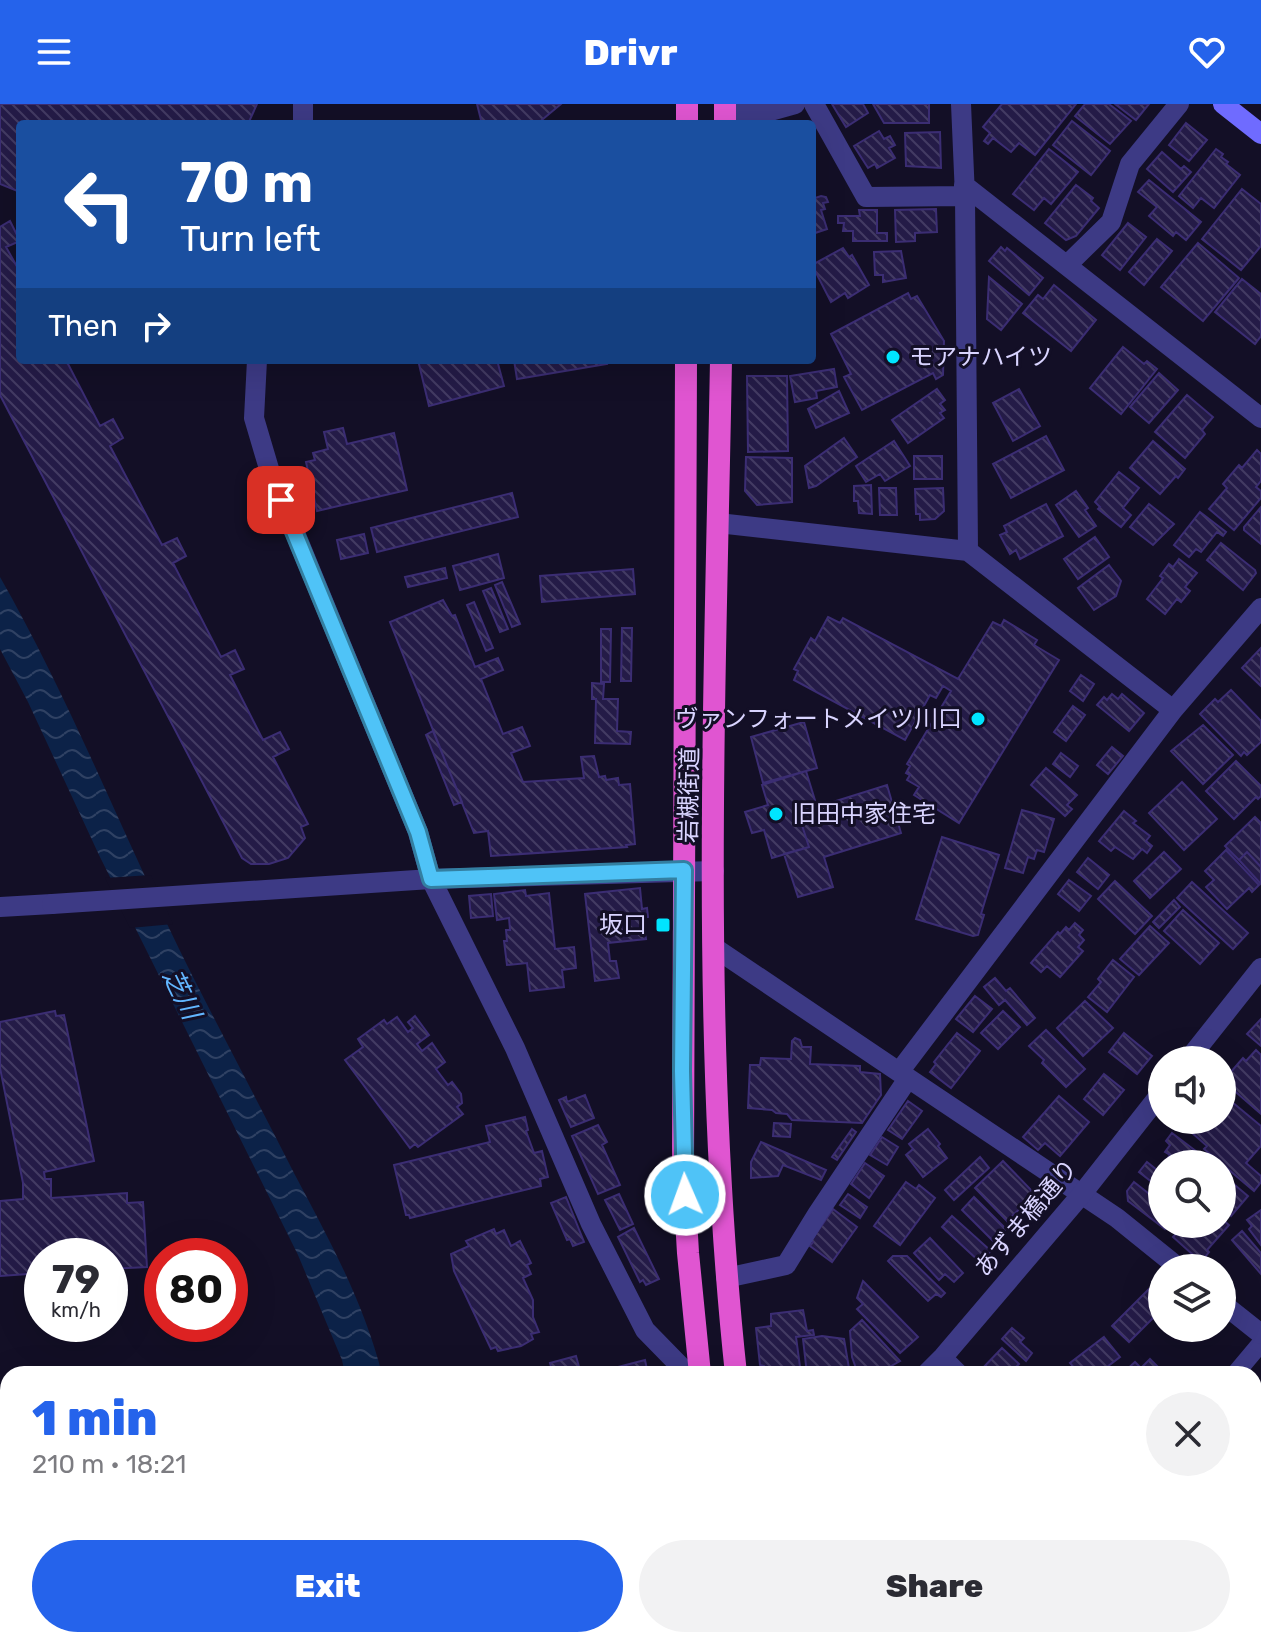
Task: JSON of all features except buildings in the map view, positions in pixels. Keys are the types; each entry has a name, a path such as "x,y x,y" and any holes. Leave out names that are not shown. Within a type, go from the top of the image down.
{"highway":[{"name":"岩槻街道","path":"686,364 683,1166 699,1366"},
{"name":"岩槻街道","path":"721,364 714,871 718,1163 735,1366"}],"main road":[{"path":"1223,104 1261,134"}],"street":[{"path":"725,114 770,111 795,104"},
{"path":"814,104 866,197 965,190 1067,265 1261,418"},
{"path":"961,104 965,190 968,551"},
{"path":"1067,265 1111,222 1130,164 1179,104"},
{"path":"257,364 254,418 270,472 418,832 431,879 515,1048 591,1224 645,1330 680,1366"},
{"path":"718,523 968,551 1173,710"},
{"path":"726,1278 786,1265 903,1076 1173,710 1261,608"},
{"path":"0,907 431,879 714,871"},
{"path":"715,948 1117,1218 1162,1254"},
{"path":"1199,1046 1261,968"},
{"name":"あずま橋通り","path":"934,1366 1081,1195 1148,1110"},
{"path":"1236,1314 1259,1332"}],"lane":[{"path":"1240,1366 1259,1332"},
{"path":"943,1357 952,1366"}],"water":[{"name":"芝川","path":"0,577 52,675 192,975 344,1272 366,1322 380,1366 343,1366 298,1255 0,649"}],"pier":[{"path":"151,875 173,924 130,928 105,878"}],"place":[{"name":"モアナハイツ","path":"893,357"},
{"name":"ヴァンフォートメイツ川口","path":"978,719"},
{"name":"旧田中家住宅","path":"776,814"},
{"name":"坂口","path":"663,925"}],"route":[{"path":"281,500 418,832 431,879 684,870 682,1071 685,1195"}]}
